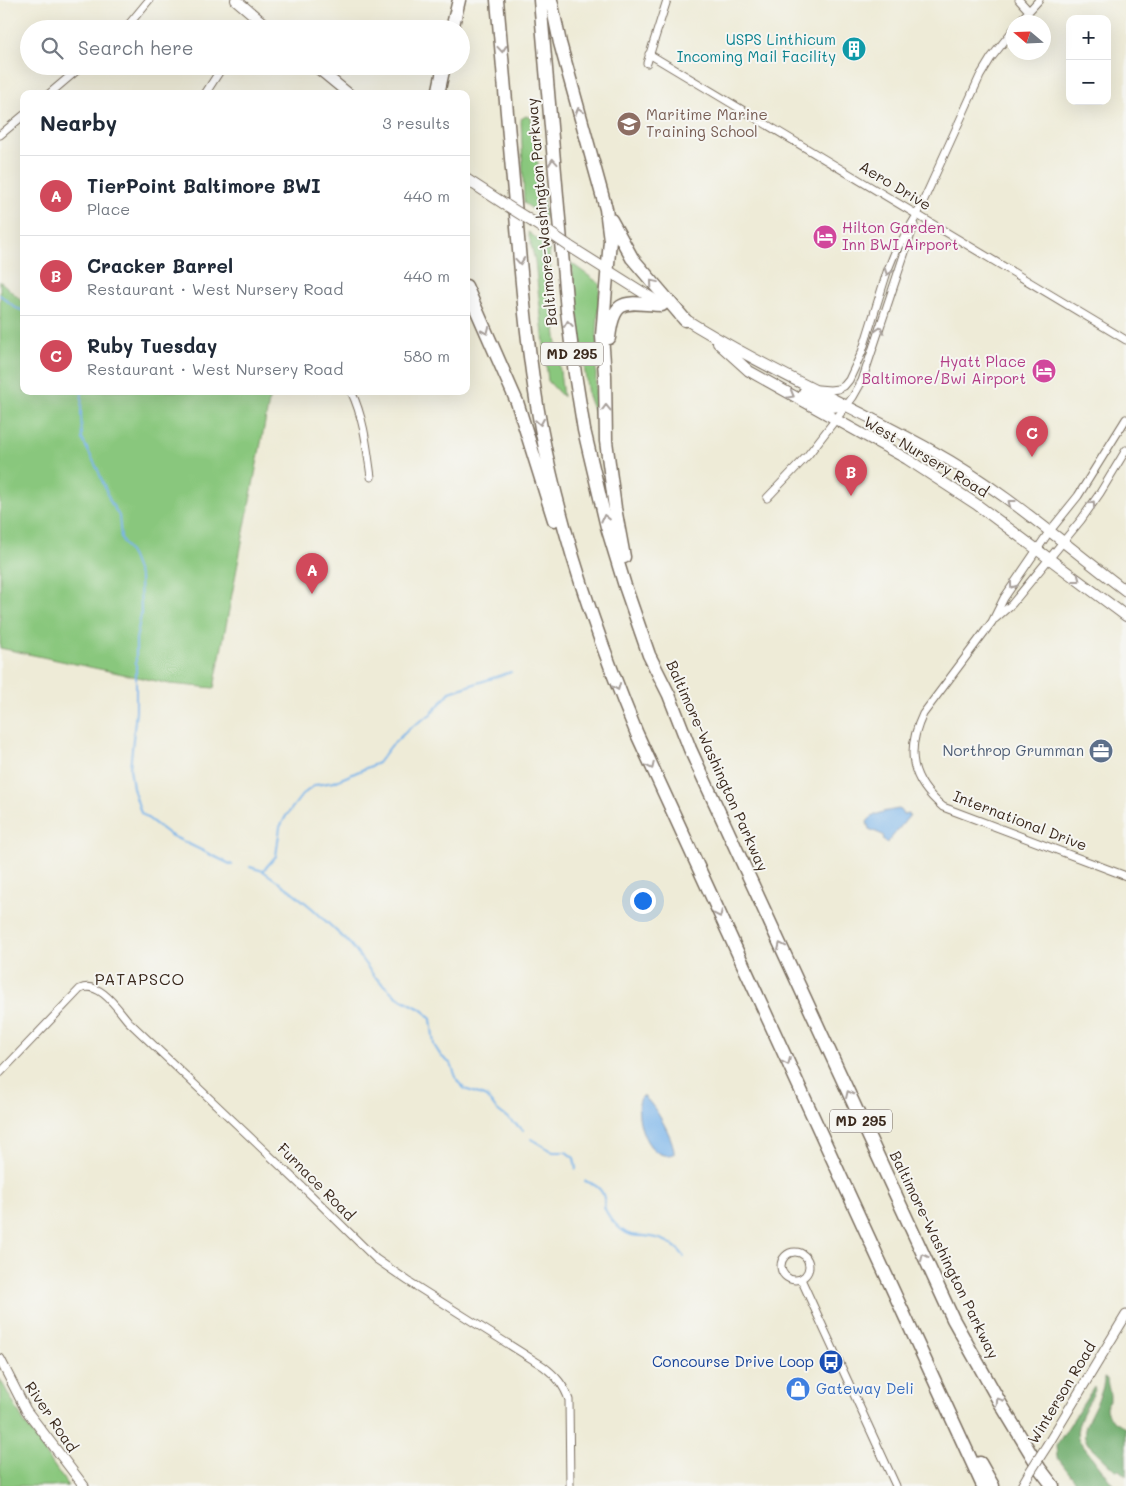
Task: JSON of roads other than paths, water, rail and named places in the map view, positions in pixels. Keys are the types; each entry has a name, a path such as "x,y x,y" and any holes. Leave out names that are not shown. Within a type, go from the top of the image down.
{"highway":[{"path":"454,20 459,0"},
{"name":"Baltimore-Washington Parkway","path":"497,0 524,307 533,379 552,478 566,536 603,652 636,734 982,1486"},
{"name":"Baltimore-Washington Parkway","path":"540,0 566,311 574,374 584,430 607,527 649,656 669,695 710,793 953,1319 1040,1469 1053,1486"},
{"path":"551,0 560,43 606,209 610,240 602,336 605,375 606,441 622,552 669,695"},
{"path":"439,90 442,75"},
{"path":"606,209 622,243 632,258 685,320"},
{"path":"470,295 517,402 579,598 603,652"},
{"path":"605,375 611,325 620,307 628,302 662,305"},
{"path":"850,1201 870,1230 937,1376 993,1486"},
{"path":"908,1325 921,1368 976,1486"},
{"path":"1025,1443 1060,1486"}],"main road":[{"path":"236,0 259,20"},
{"path":"326,75 344,90"},
{"name":"West Nursery Road","path":"470,182 685,320 934,452 966,471 1126,591"},
{"name":"West Nursery Road","path":"706,332 749,371 907,459 946,484 1038,549 1126,616"},
{"path":"749,371 765,370 832,407 846,405"}],"street":[{"path":"132,20 149,0"},
{"path":"647,63 667,0"},
{"path":"1019,0 1029,11"},
{"path":"1025,15 1039,0"},
{"path":"813,389 838,389 849,380 862,352 895,252 917,215 980,76 996,50 1006,38"},
{"name":"Aero Drive","path":"650,54 1126,340"},
{"path":"54,90 71,75"},
{"path":"207,90 217,75"},
{"path":"0,135 20,118"},
{"path":"768,498 808,455 853,397 862,380 917,215"},
{"path":"354,395 364,427 371,477"},
{"name":"International Drive","path":"1126,419 1078,496 1049,532 1004,598 992,622 923,714 915,730 912,757 923,787 943,807 957,814 1126,876"},
{"name":"International Drive","path":"992,622 1012,604 1050,559 1100,493 1126,450"},
{"name":"Furnace Road","path":"0,1073 80,989 86,987 96,989 107,997 128,1021 312,1194 376,1259 536,1361 556,1377 565,1388 570,1400 570,1486"},
{"path":"798,1252 804,1254 808,1259 808,1272 801,1279 789,1279 782,1272 782,1260 788,1253 798,1252"},
{"path":"801,1279 896,1486"},
{"name":"Winterson Road","path":"1022,1486 1126,1315"},
{"name":"River Road","path":"0,1359 26,1410 84,1486"}],"water":[{"path":"899,809 903,814 909,813 910,815 886,843 883,835 869,829 867,822 877,814"},
{"path":"643,1096 653,1106 663,1122 671,1140 674,1154 664,1155 655,1151 648,1143 640,1121 640,1101"}],"waterway":[{"path":"0,295 20,310"},
{"path":"82,395 82,439 98,470 110,501 119,516 121,538 132,557 140,578 141,615 136,639 136,711 130,768 133,788 141,813 170,835 232,865"},
{"path":"263,871 276,856 280,827 302,795 315,785 334,782 378,763 391,746 410,728 431,714 450,692 511,672"},
{"path":"250,867 263,871 313,909 351,945 374,976 396,996 424,1011 431,1019 434,1045 441,1056 451,1064 458,1082 465,1089 487,1097 496,1109 523,1130"},
{"path":"531,1139 553,1152 566,1152 574,1158 576,1169"},
{"path":"585,1181 599,1189 604,1198 604,1208 615,1224 622,1230 632,1235 661,1239 676,1248 684,1256"}],"place":[{"name":"USPS Linthicum Incoming Mail Facility","path":"854,49"},
{"name":"Maritime Marine Training School","path":"629,124"},
{"name":"Hilton Garden Inn BWI Airport","path":"825,237"},
{"name":"Hyatt Place Baltimore/Bwi Airport","path":"1044,371"},
{"name":"Ruby Tuesday","path":"1032,457"},
{"name":"Cracker Barrel","path":"851,496"},
{"name":"TierPoint Baltimore BWI","path":"312,594"},
{"name":"Northrop Grumman","path":"1101,751"},
{"name":"Concourse Drive Loop","path":"831,1362"},
{"name":"Gateway Deli","path":"798,1389"}],"district":[{"name":"PATAPSCO","path":"140,979"}]}
